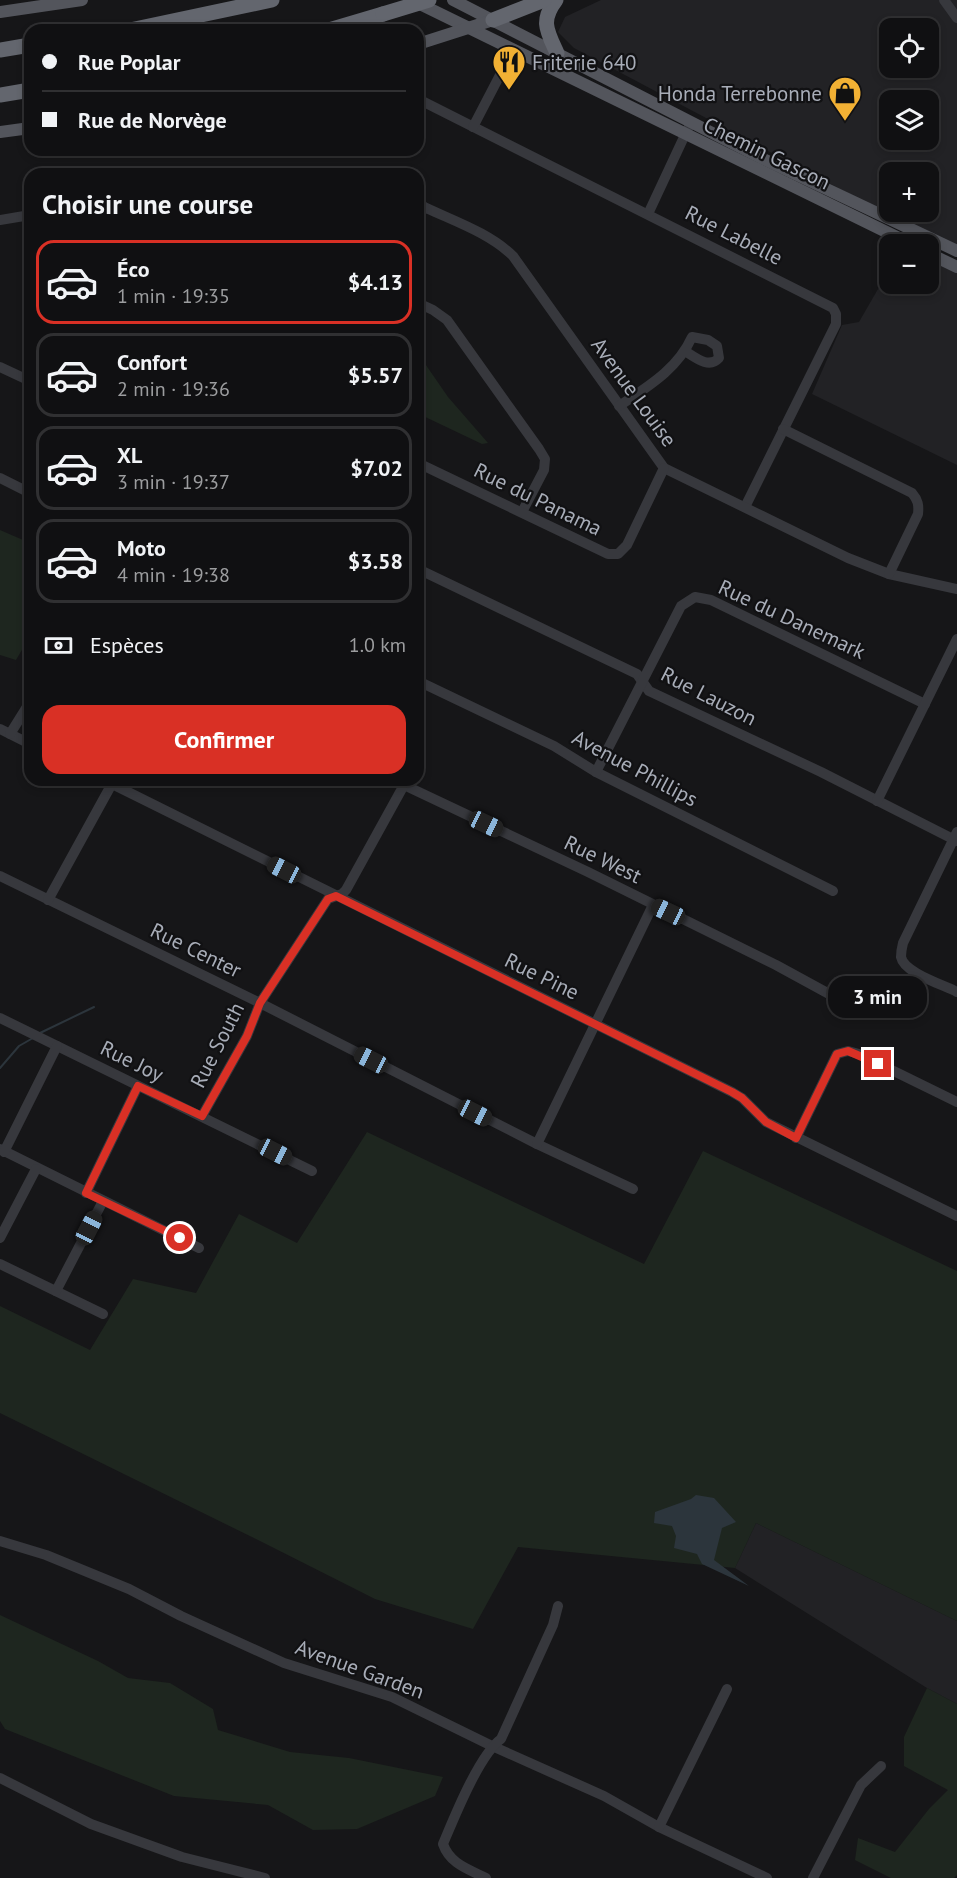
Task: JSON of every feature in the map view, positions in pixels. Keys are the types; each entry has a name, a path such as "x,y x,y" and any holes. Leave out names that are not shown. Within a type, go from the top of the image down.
{"highway":[{"path":"158,24 272,0"},
{"path":"350,24 429,0"},
{"path":"493,20 544,0"},
{"path":"556,0 548,11 546,21 548,33 557,53"},
{"path":"0,50 24,46"},
{"path":"0,95 24,91"}],"main road":[{"path":"0,12 82,0"},
{"name":"Chemin Gascon","path":"412,0 890,234"},
{"name":"Chemin Gascon","path":"453,0 761,158 957,250"},
{"path":"424,42 493,20"},
{"path":"0,132 24,129"},
{"path":"939,258 957,267"}],"street":[{"path":"944,0 957,18"},
{"path":"473,127 513,50"},
{"name":"Rue Labelle","path":"424,102 833,308 837,314 836,324 746,507"},
{"path":"648,214 691,122"},
{"name":"Avenue Louise","path":"424,207 462,224 506,249 664,468 848,558 889,574 957,589"},
{"path":"0,220 24,216"},
{"path":"424,306 447,320 545,459 544,470 522,512"},
{"path":"619,406 663,376 685,351"},
{"path":"0,367 24,378"},
{"path":"783,429 912,493 916,498 919,505 918,514 889,574"},
{"name":"Rue du Panama","path":"424,466 608,554 618,554 627,545 664,468"},
{"path":"0,478 24,490"},
{"name":"Rue Lauzon","path":"424,572 637,674 649,691 956,837"},
{"name":"Rue du Danemark","path":"596,772 681,606 694,597 711,600 925,704"},
{"path":"877,801 957,639"},
{"name":"Avenue Phillips","path":"424,684 554,746 596,772 833,891"},
{"path":"24,709 5,731 24,741"},
{"path":"48,900 107,786"},
{"name":"Rue Pine","path":"120,786 742,1098 766,1122 957,1216"},
{"name":"Rue South","path":"202,1116 247,1036 260,1003 328,899 346,890 403,786"},
{"name":"Rue West","path":"406,786 588,872 831,995"},
{"path":"956,837 903,943 901,958 905,965 913,971 957,992"},
{"name":"Rue Center","path":"0,876 260,1003 537,1144 633,1189"},
{"path":"537,1144 653,905"},
{"name":"Rue Joy","path":"0,1018 312,1171"},
{"path":"57,1046 2,1150 36,1169 199,1248"},
{"path":"796,1138 837,1054 848,1051 957,1102"},
{"path":"86,1193 138,1086"},
{"path":"0,1238 36,1169"},
{"path":"56,1291 103,1201"},
{"path":"0,1264 103,1314"},
{"name":"Avenue Garden","path":"0,1541 46,1555 129,1589 181,1616 284,1663 392,1697 492,1746 604,1796 659,1827 767,1878"},
{"path":"486,1878 459,1865 447,1855 443,1844 460,1805 492,1746 501,1739 553,1625 558,1606"},
{"path":"659,1827 727,1689"},
{"path":"813,1878 861,1785 881,1766"},
{"path":"0,1778 91,1824 182,1857 265,1878"}],"shaded area":[{"path":"601,0 957,0 957,251 939,241 939,234 925,234 902,222 939,222 939,162 879,162 879,210 574,48 558,32 565,17"},
{"path":"939,257 957,265 957,465 812,394 842,325 859,322 879,287 879,294 939,294"},
{"path":"424,362 448,397 488,443 482,444 424,416"},
{"path":"0,530 24,540 24,646 16,660 0,655"},
{"path":"367,1132 644,1264 703,1151 957,1271 957,1621 756,1523 735,1568 518,1547 473,1629 375,1599 0,1413 0,1306 90,1350 133,1279 196,1293 239,1214 297,1243"},
{"path":"696,1495 714,1498 736,1522 722,1528 714,1560 749,1586 702,1564 697,1554 674,1548 676,1536 672,1526 654,1523 655,1512"},
{"path":"756,1523 957,1621 957,1704 927,1688 735,1568"},
{"path":"0,1615 98,1661 128,1678 170,1683 213,1709 218,1730 290,1752 349,1758 443,1777 435,1796 357,1829 313,1830 268,1805 174,1796 5,1729 0,1721"},
{"path":"927,1688 957,1704 957,1875 954,1878 891,1878 855,1860 858,1838 895,1852 929,1809 948,1790 904,1766 904,1737"}],"waterway":[{"path":"40,1033 94,1007"},
{"path":"0,1068 19,1046 33,1038"}],"place":[{"name":"Friterie 640","path":"509,91"},
{"name":"Honda Terrebonne","path":"845,122"}],"route":[{"path":"180,1238 86,1193 138,1086 202,1116 247,1036 260,1003 328,899 336,896 732,1092 742,1098 766,1122 796,1138 837,1054 848,1051 878,1064"}]}
